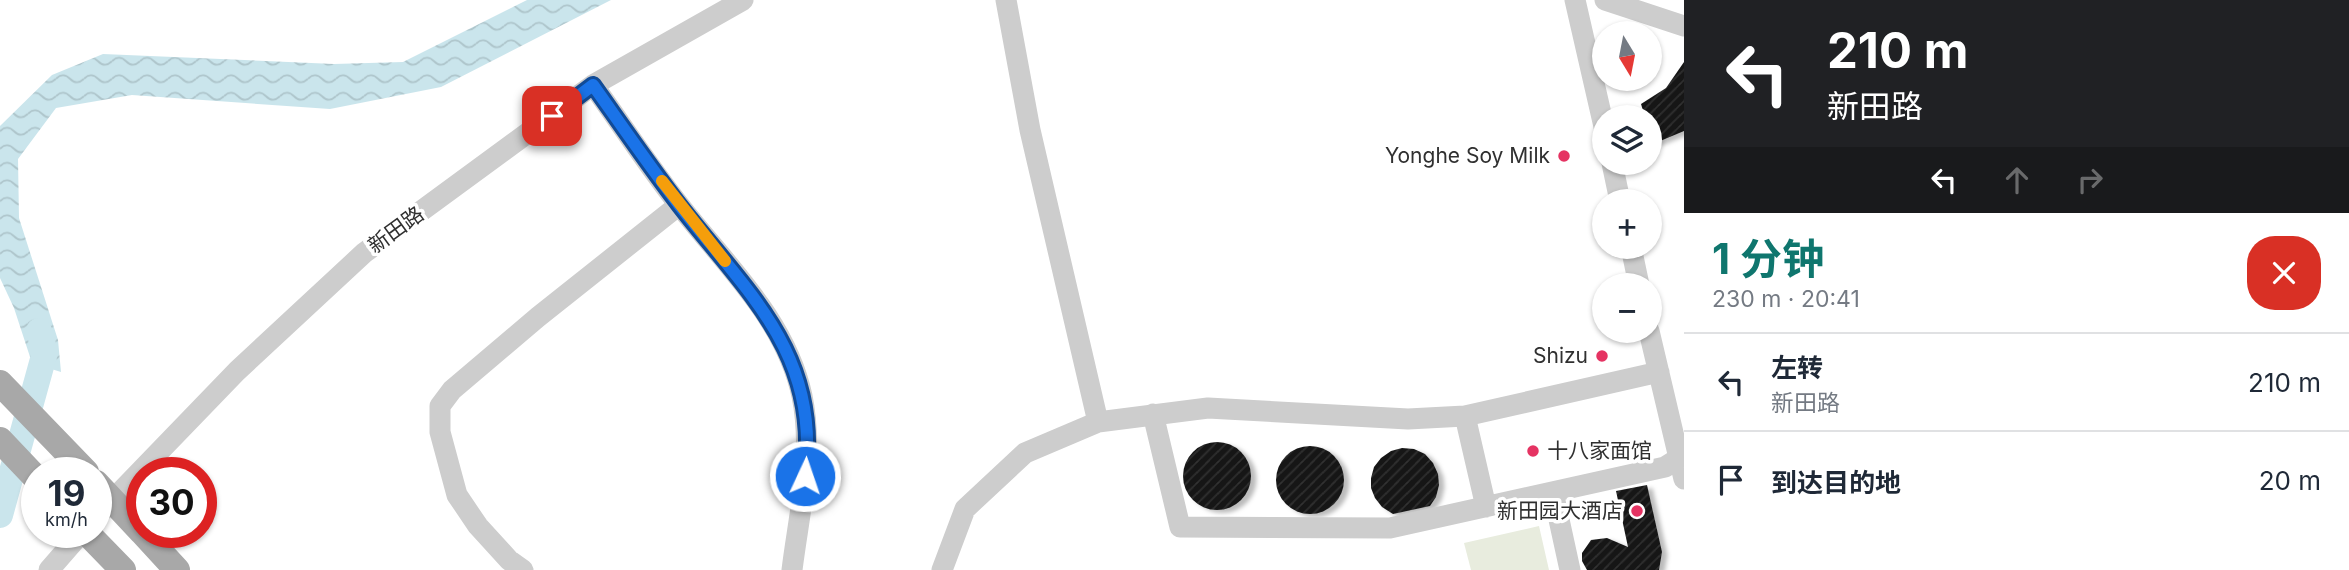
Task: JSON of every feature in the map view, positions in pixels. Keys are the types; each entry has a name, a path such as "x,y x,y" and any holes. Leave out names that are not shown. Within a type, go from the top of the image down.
{"main road":[{"path":"0,383 72,457"},
{"path":"0,440 21,462"},
{"path":"112,508 126,519"},
{"path":"100,548 122,570"},
{"path":"157,548 177,570"}],"street":[{"name":"新田路","path":"112,491 364,253 593,85 743,0"},
{"path":"1006,0 1030,130 1098,422"},
{"path":"1575,0 1599,105"},
{"path":"1605,0 1684,26"},
{"path":"593,85 679,205 761,306 792,360 802,397 808,453 792,570"},
{"path":"523,570 509,560 478,526 457,495 440,432 440,406 452,390 538,317 679,205"},
{"path":"1153,414 1180,527 1390,528 1682,464 1652,343"},
{"path":"942,570 965,509 1024,453 1098,422 1208,408 1408,419 1465,416 1659,372"},
{"path":"1465,416 1486,507"},
{"path":"1553,492 1570,570"},
{"path":"49,570 69,548"}],"shaded area":[{"path":"1539,526 1549,570 1471,570 1464,543"}],"water":[{"path":"527,0 611,0 441,87 330,109 132,95 56,108 18,159 19,218 58,340 61,372 32,363 14,308 0,278 0,126 52,75 103,54 334,64 403,62"}],"building":[{"path":"1684,62 1684,131 1662,140 1662,105 1641,104 1666,88"},
{"path":"1217,442 1230,445 1241,452 1248,463 1251,476 1248,489 1241,500 1230,507 1217,510 1204,507 1193,500 1186,489 1183,476 1186,463 1193,452 1204,445"},
{"path":"1310,446 1323,449 1334,456 1341,467 1344,480 1341,493 1334,504 1323,511 1310,514 1297,511 1286,504 1279,493 1276,480 1279,467 1286,456 1297,449"},
{"path":"1402,448 1425,454 1438,474 1439,485 1430,506 1393,514 1375,498 1371,478 1374,467 1381,458"},
{"name":"新田园大酒店","path":"1647,485 1662,552 1659,570 1587,570 1582,561 1582,553 1591,540 1607,538 1628,547 1616,491"}],"waterway":[{"path":"0,515 45,352 39,331"}],"slow traffic":[{"path":"662,181 725,261"}],"place":[{"name":"Yonghe Soy Milk","path":"1564,156"},
{"name":"Shizu","path":"1602,356"},
{"name":"十八家面馆","path":"1533,451"},
{"name":"新田园大酒店","path":"1637,511"}],"route":[{"path":"552,116 593,85 679,205 761,306 792,360 802,397 808,453 805,476"}]}
